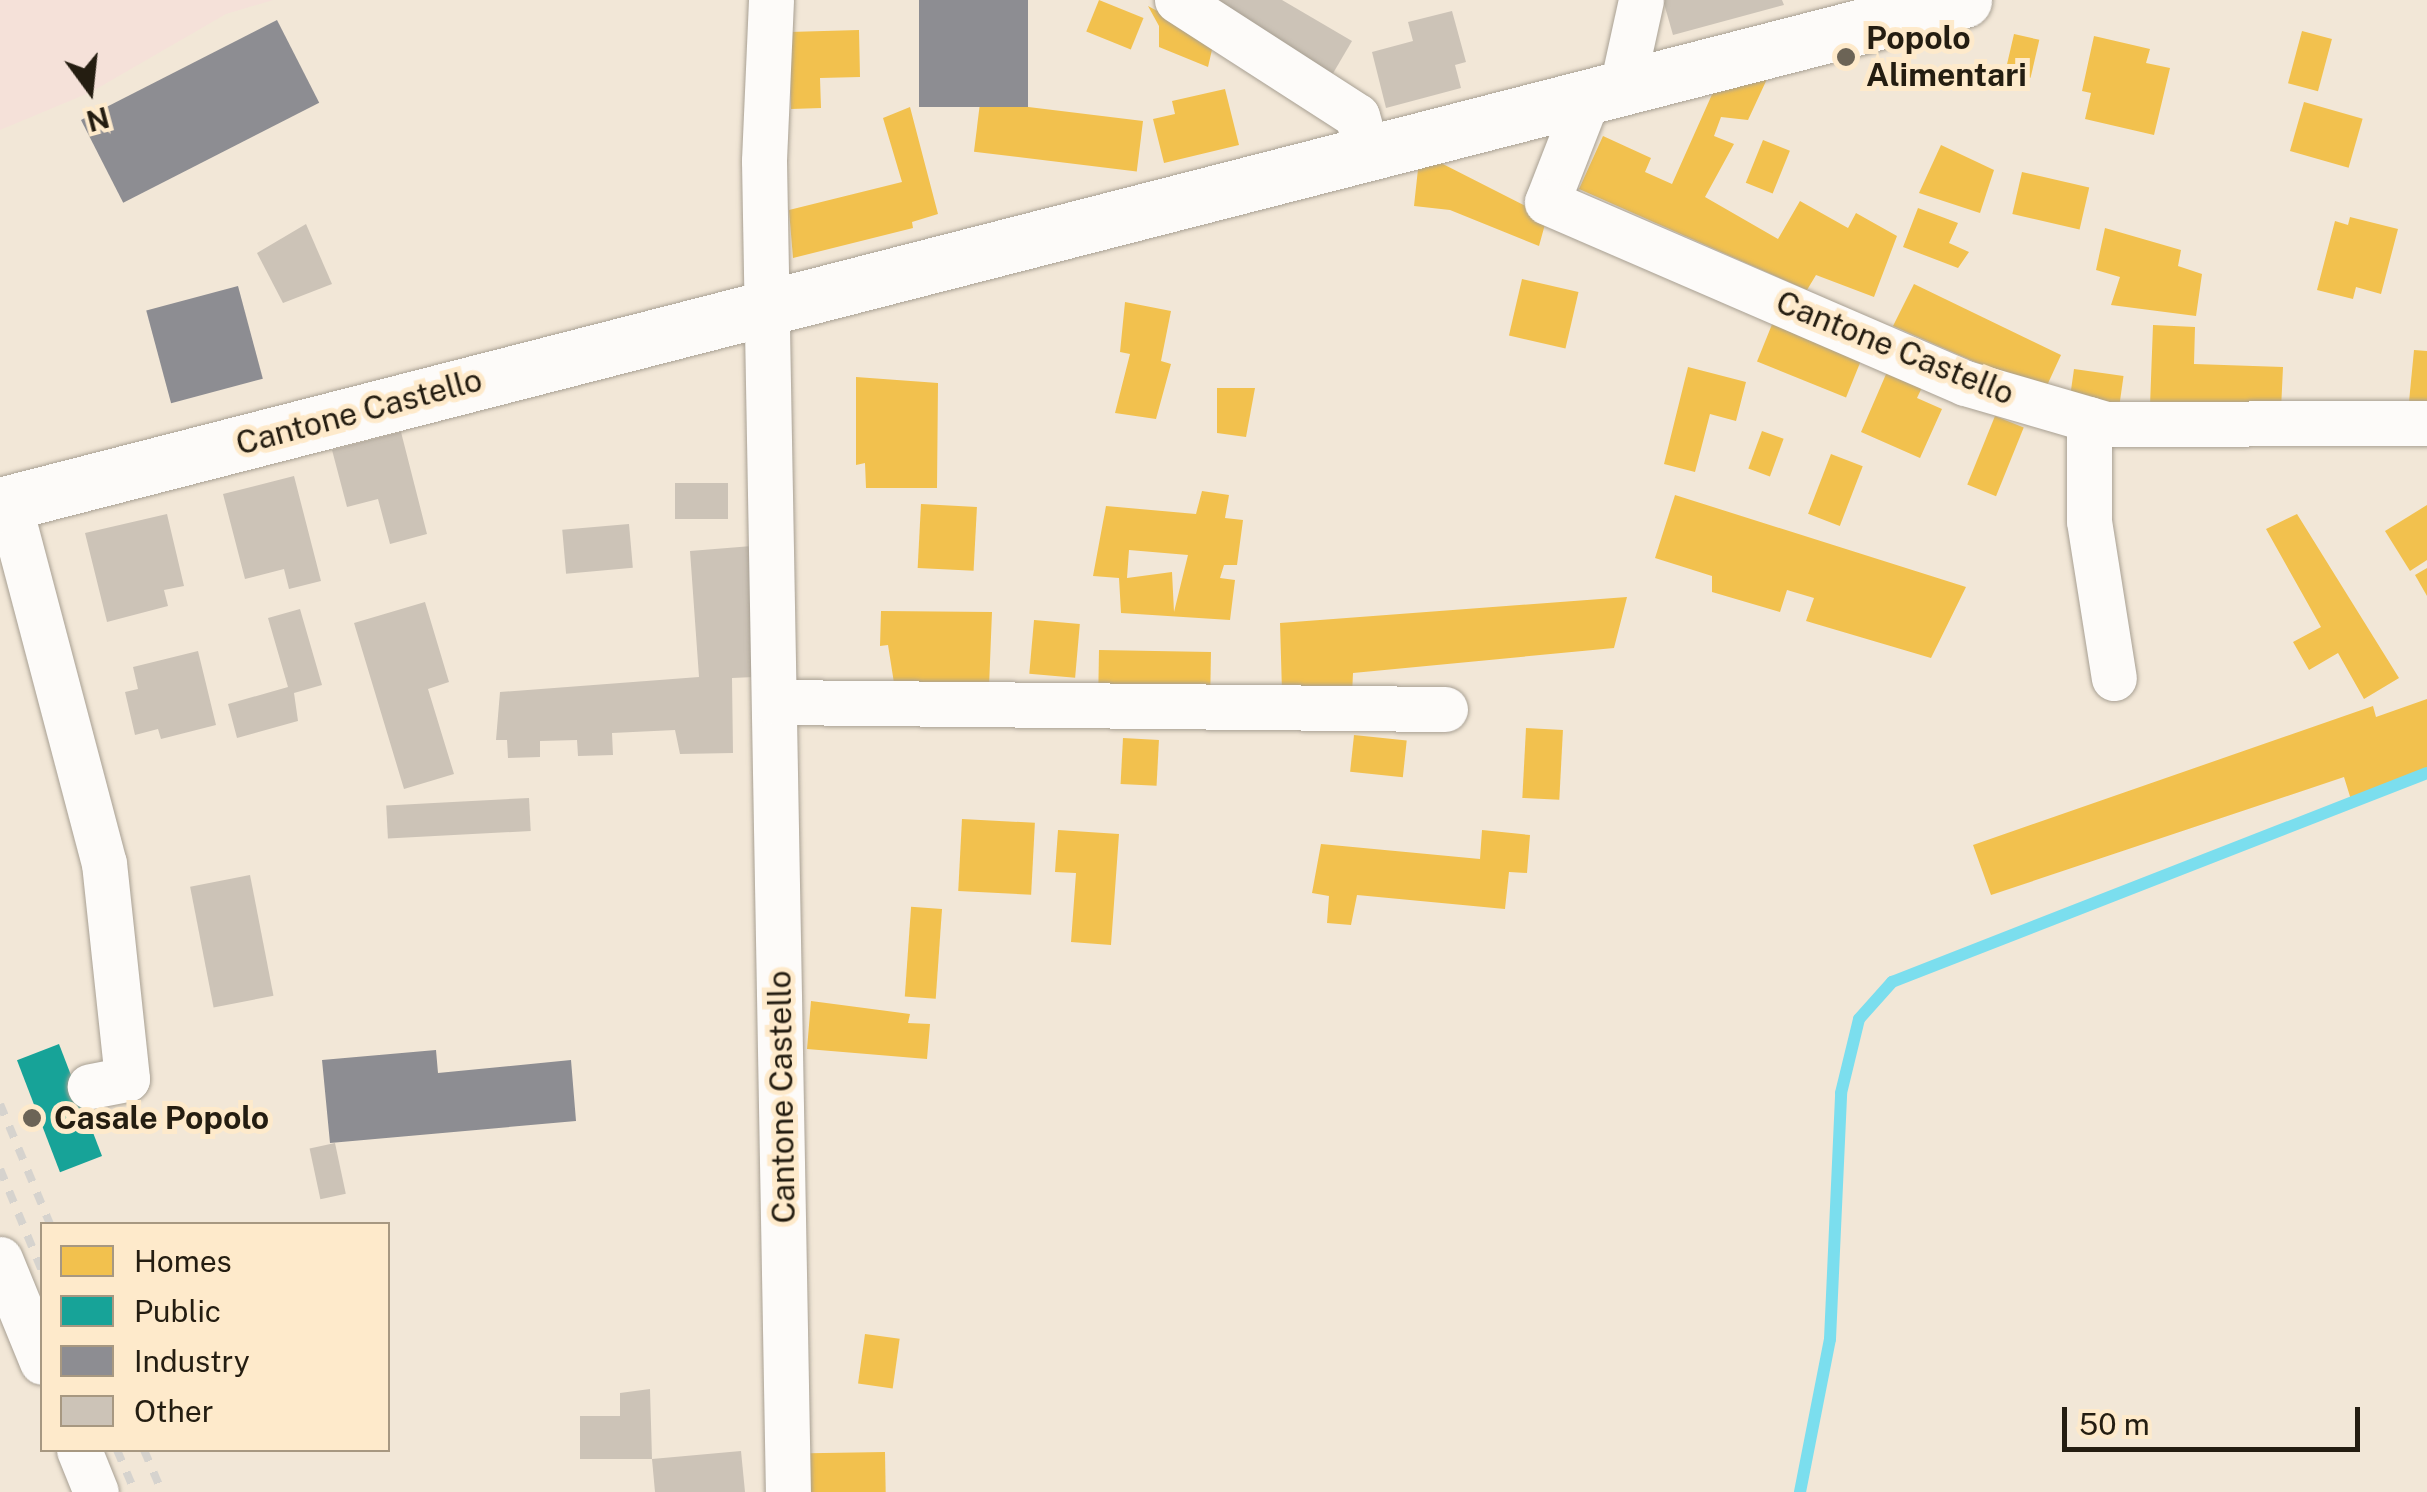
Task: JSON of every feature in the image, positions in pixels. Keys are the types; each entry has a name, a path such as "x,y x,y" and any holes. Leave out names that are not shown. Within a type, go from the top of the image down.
{"street":[{"name":"Cantone Castello","path":"771,0 764,161 788,1492"},
{"path":"1177,0 1357,116 1368,154"},
{"name":"Cantone Castello","path":"1642,0 1604,96 1547,202 1966,383 2106,424 2427,422"},
{"name":"Cantone Castello","path":"90,1086 128,1080 104,863 4,504 768,304 1604,96 1964,0"},
{"path":"2089,419 2089,521 2114,678"},
{"path":"775,702 1445,709"},
{"path":"0,1259 40,1357"},
{"path":"80,1452 96,1492"}],"shaded area":[{"path":"0,0 273,0 226,14 91,92 0,130"}],"building: Homes":[{"path":"1099,0 1144,18 1131,50 1086,32"},
{"path":"1148,6 1214,41 1208,67 1159,47 1159,26"},
{"path":"859,30 860,77 820,78 821,108 791,109 789,32"},
{"path":"2302,31 2332,39 2318,91 2288,83"},
{"path":"2014,34 2039,40 2031,78 2005,72"},
{"path":"2094,36 2150,49 2146,63 2170,68 2154,135 2085,119 2091,93 2082,91"},
{"path":"1767,79 1748,120 1721,117 1714,136 1734,144 1705,197 1778,239 1800,201 1848,228 1856,213 1897,236 1874,297 1816,275 1807,290 1579,189 1603,136 1651,158 1645,172 1672,184 1714,90"},
{"path":"1225,89 1239,145 1164,163 1153,119 1175,114 1172,101"},
{"path":"980,101 1143,121 1137,172 974,152"},
{"path":"2304,102 2363,119 2349,168 2290,151"},
{"path":"910,107 938,214 912,222 913,228 793,258 789,210 902,182 883,118"},
{"path":"1763,140 1790,151 1773,194 1746,183"},
{"path":"1941,145 1994,170 1980,213 1919,193"},
{"path":"1435,160 1547,217 1539,246 1450,210 1414,206 1418,169"},
{"path":"2022,172 2089,188 2080,229 2012,214"},
{"path":"1918,208 1958,223 1949,243 1969,252 1958,268 1903,247"},
{"path":"2350,217 2398,229 2381,294 2356,287 2353,299 2317,290 2335,221 2348,225"},
{"path":"2105,228 2181,250 2178,266 2202,274 2196,316 2111,305 2120,277 2096,270"},
{"path":"1522,279 1579,292 1565,349 1509,336"},
{"path":"1914,284 2061,355 2044,392 1893,326"},
{"path":"1125,302 1171,311 1161,361 1171,364 1156,419 1115,413 1130,354 1120,352"},
{"path":"1775,317 1864,353 1846,397 1757,362"},
{"path":"2153,325 2195,327 2194,364 2283,367 2281,410 2150,406"},
{"path":"2414,350 2427,351 2427,403 2409,402"},
{"path":"1890,365 1925,381 1917,398 1942,409 1920,458 1861,432"},
{"path":"1688,367 1746,382 1736,421 1710,414 1695,472 1664,464"},
{"path":"2074,369 2124,376 2119,405 2070,398"},
{"path":"856,377 938,383 937,488 866,488 865,463 856,465"},
{"path":"1217,388 1255,388 1246,437 1217,433"},
{"path":"1995,416 2024,428 1996,496 1967,485"},
{"path":"1762,431 1784,439 1770,476 1748,469"},
{"path":"1831,454 1863,466 1840,526 1808,514"},
{"path":"1202,491 1229,495 1225,518 1243,520 1237,565 1224,565 1220,578 1235,580 1230,620 1121,613 1119,578 1093,576 1106,506 1196,514","holes":["1129,550 1188,555 1174,612 1172,572 1127,578"]},
{"path":"1675,495 1966,587 1931,658 1806,621 1814,598 1787,590 1780,612 1712,592 1712,576 1655,558"},
{"path":"921,504 977,507 974,571 918,568"},
{"path":"2427,505 2427,560 2410,571 2385,531"},
{"path":"2297,514 2399,678 2364,699 2338,653 2309,670 2293,642 2321,627 2266,529"},
{"path":"2427,568 2427,596 2415,575"},
{"path":"1627,597 1614,648 1353,673 1352,695 1282,692 1280,623"},
{"path":"881,611 992,612 989,687 894,683 888,645 880,646"},
{"path":"1034,620 1080,624 1075,678 1029,674"},
{"path":"1099,650 1211,652 1210,701 1098,699"},
{"path":"2427,699 2427,772 2352,803 2344,777 1991,895 1973,845 2373,706 2376,717"},
{"path":"1526,728 1563,730 1559,800 1522,798"},
{"path":"1354,735 1407,741 1403,777 1350,772"},
{"path":"1123,738 1159,740 1157,786 1121,784"},
{"path":"962,819 1035,823 1031,895 958,891"},
{"path":"1058,830 1119,834 1111,945 1071,942 1076,873 1055,872"},
{"path":"1482,830 1530,835 1527,873 1509,872 1505,909 1357,895 1351,925 1327,923 1329,896 1312,893 1321,844 1480,859"},
{"path":"911,907 942,909 936,999 905,997"},
{"path":"811,1001 910,1014 908,1023 930,1024 927,1059 807,1049"},
{"path":"865,1334 900,1339 893,1388 858,1384"},
{"path":"885,1452 886,1492 810,1492 809,1453"}],"building: Public":[{"path":"59,1044 102,1156 60,1172 17,1060"}],"building: Industry":[{"path":"919,0 1028,0 1028,107 919,107"},
{"path":"277,20 319,103 123,203 81,120"},
{"path":"238,286 263,379 171,403 146,311"},
{"path":"436,1050 438,1073 571,1060 576,1121 330,1143 322,1060"}],"building: Other":[{"path":"1205,0 1282,0 1352,41 1332,75"},
{"path":"1663,0 1782,0 1784,5 1673,35"},
{"path":"1452,11 1466,62 1455,65 1461,88 1386,108 1372,52 1413,41 1408,22"},
{"path":"306,224 332,284 283,303 257,253"},
{"path":"401,432 427,534 390,544 378,499 347,507 332,450"},
{"path":"294,476 321,581 289,589 284,569 245,579 223,494"},
{"path":"675,483 728,483 728,519 675,519"},
{"path":"167,514 184,586 164,590 168,606 107,622 85,533"},
{"path":"629,524 633,568 566,574 562,530"},
{"path":"752,546 754,677 732,678 733,753 680,754 675,730 612,733 613,755 578,756 577,740 540,741 540,757 508,758 507,740 496,740 500,692 699,677 690,551"},
{"path":"425,602 449,682 428,689 454,774 404,789 354,623"},
{"path":"300,609 322,685 294,693 298,721 237,738 228,704 288,687 268,618"},
{"path":"198,651 216,725 161,739 158,729 135,735 125,692 138,689 133,667"},
{"path":"529,798 531,831 388,838 386,805"},
{"path":"250,875 273,996 214,1007 190,887"},
{"path":"335,1143 346,1194 320,1199 310,1148"},
{"path":"650,1389 652,1459 580,1459 580,1416 620,1416 620,1393"},
{"path":"741,1451 745,1492 655,1492 652,1459"}],"waterway":[{"path":"1800,1492 1830,1339 1841,1093 1859,1019 1892,982 2427,773"}],"railway":[{"path":"0,1104 49,1222"},
{"path":"0,1169 40,1266"},
{"path":"118,1452 135,1492"},
{"path":"145,1452 162,1492"}],"place":[{"name":"Popolo Alimentari","path":"1846,57"},
{"name":"Casale Popolo","path":"32,1118"}]}
